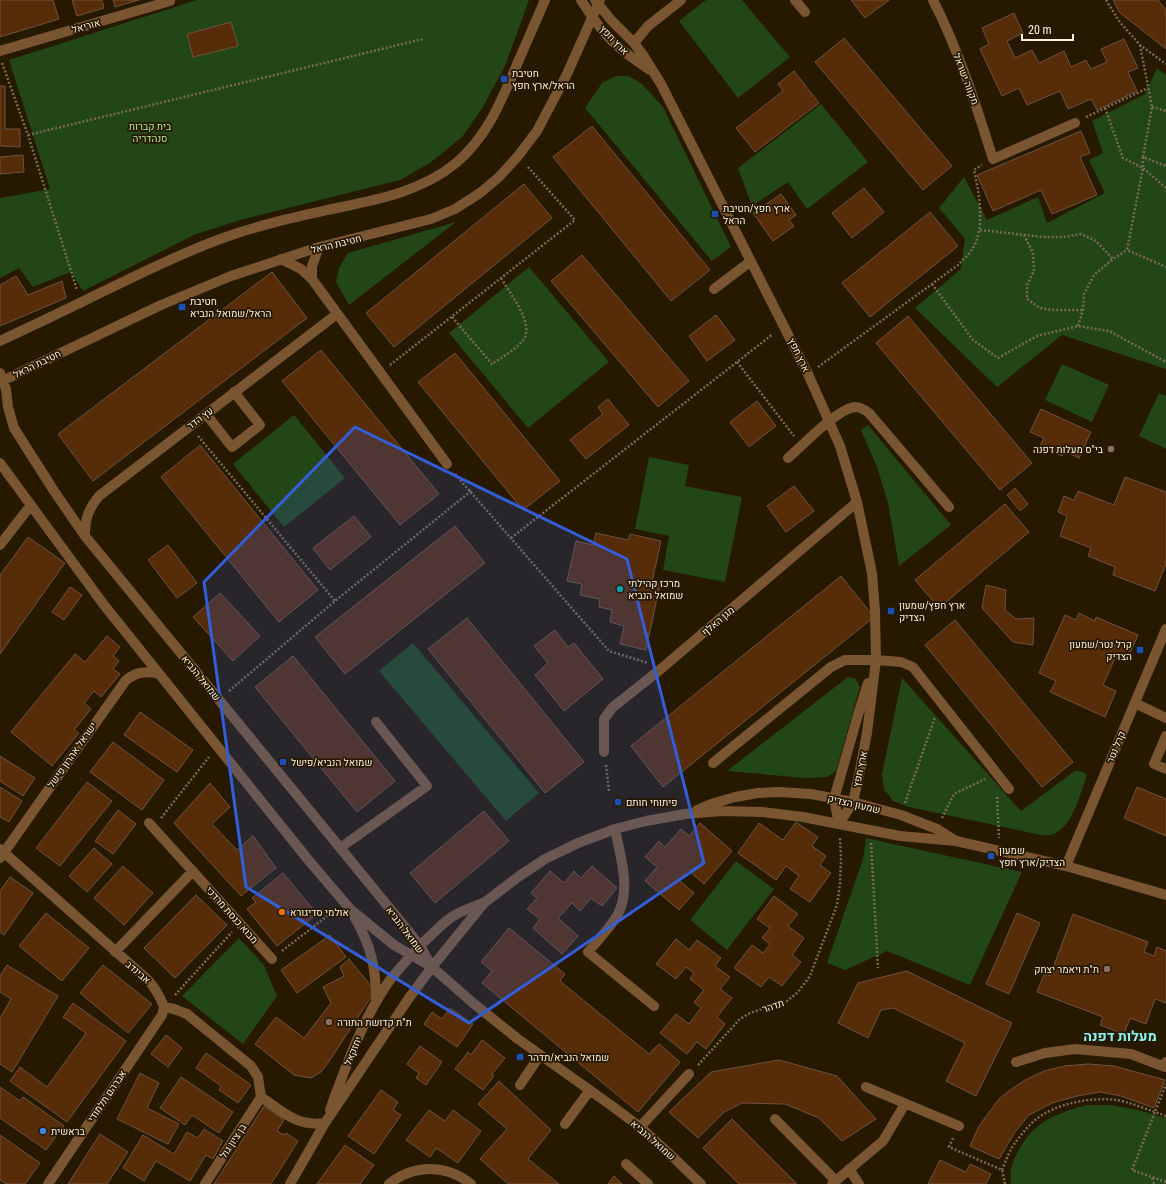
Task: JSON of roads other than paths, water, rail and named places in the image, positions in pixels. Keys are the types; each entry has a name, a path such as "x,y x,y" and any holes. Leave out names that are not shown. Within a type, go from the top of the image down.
{"street":[{"name":"אוריאל","path":"0,51 170,2 170,0"},
{"path":"0,341 167,261 225,237 285,220 395,195 418,186 437,176 456,163 473,147 488,128 499,107 545,0"},
{"name":"ארץ חפץ","path":"581,0 593,17 620,48 654,72"},
{"path":"634,43 648,26 681,0"},
{"path":"795,0 805,12"},
{"name":"מקווה ישראל","path":"933,0 942,17 972,92 993,159 1075,123"},
{"name":"ארץ חפץ","path":"598,1 611,20 634,43 661,84 808,374 840,446 857,502 872,573 875,611 876,660 864,755 852,802 839,824"},
{"name":"חטיבת הראל","path":"1,378 194,290 231,276 319,247 431,219 455,209 480,194 499,177 518,156 537,131 567,74 593,17 598,1"},
{"path":"312,280 312,266 319,247"},
{"path":"281,259 300,269 312,280 447,464"},
{"path":"714,289 751,261"},
{"name":"עץ הדר","path":"85,536 85,522 88,512 99,496 337,314"},
{"name":"שמואל הנביא","path":"1,378 7,394 8,407 14,428 85,536 420,946 432,967"},
{"path":"206,414 232,447 260,425 234,392"},
{"path":"788,458 830,421 846,410 856,407 863,409 869,413 948,507"},
{"name":"שמואל הנביא","path":"0,463 104,605 157,673 348,906 388,940 411,956 432,967 473,1003 518,1039 640,1127 675,1158 701,1184"},
{"name":"מגן האלף","path":"604,752 604,719 612,708 662,668 857,502"},
{"path":"0,545 31,506"},
{"name":"קרל נטר","path":"1066,866 1166,628"},
{"path":"712,763 831,667 845,660 900,662 914,667 1009,789"},
{"name":"ארץ חפץ","path":"839,824 834,799 857,718 876,660"},
{"name":"ישראל אהרון פישל","path":"1,853 126,680 134,674 143,672 157,673"},
{"path":"1135,703 1166,718"},
{"path":"340,848 427,786 376,722"},
{"path":"1166,736 1154,764 1166,769"},
{"name":"שמעון הצדיק","path":"685,814 735,797 758,793 779,792 812,794 852,802 901,815 937,829 956,841 1066,866 1166,895"},
{"path":"432,967 484,903 518,876 545,859 578,843 615,829 685,814 721,811 762,812 803,817 915,837 956,841"},
{"name":"מבוא כנסת מרדכי","path":"151,825 272,959"},
{"path":"615,829 625,885 623,901 616,916 588,952 654,1006"},
{"name":"אבינדב","path":"1,853 155,987 164,1007"},
{"path":"115,952 192,871"},
{"path":"420,946 441,925 454,916 484,903"},
{"path":"348,906 365,934 370,948 375,975 376,1002"},
{"name":"יחזקאל","path":"325,1123 344,1072 376,1002 390,980 420,946"},
{"name":"יחזקאל","path":"290,1184 325,1123 409,998 432,967"},
{"path":"164,1007 188,1014 251,1066 258,1077 261,1098 300,1122 318,1124 325,1123"},
{"name":"אברהם תלמודי","path":"48,1184 162,1015 164,1007"},
{"path":"1016,1062 1045,1053 1075,1049 1130,1054 1165,1067 1166,1062"},
{"path":"520,1085 540,1055"},
{"path":"640,1127 689,1074"},
{"path":"866,1087 959,1126"},
{"path":"565,1124 590,1090"},
{"name":"בן ציון גול","path":"205,1184 261,1098"},
{"path":"775,1119 834,1182 882,1140 905,1104"},
{"path":"626,1164 648,1184"},
{"path":"389,1184 402,1174 430,1169 457,1175 471,1184"},
{"path":"849,1170 859,1184"}],"place":[{"name":"חטיבת הראל/ארץ חפץ","path":"504,79"},
{"name":"ארץ חפץ/חטיבת הראל","path":"715,214"},
{"name":"חטיבת הראל/שמואל הנביא","path":"182,307"},
{"name":"בי\"ס מעלות דפנה","path":"1111,449"},
{"name":"מרכז קהילתי שמואל הנביא","path":"620,589"},
{"name":"ארץ חפץ/שמעון הצדיק","path":"891,611"},
{"name":"קרל נטר/שמעון הצדיק","path":"1140,650"},
{"name":"שמואל הנביא/פישל","path":"283,762"},
{"name":"פיתוחי חותם","path":"618,802"},
{"name":"שמעון הצדיק/ארץ חפץ","path":"991,856"},
{"name":"אולמי סדיגורא","path":"282,912"},
{"name":"ת\"ת ויאמר יצחק","path":"1107,969"},
{"name":"ת\"ת קדושת התורה","path":"329,1022"},
{"name":"שמואל הנביא/תדהר","path":"520,1057"},
{"name":"בראשית","path":"43,1131"}],"district":[{"name":"מעלות דפנה","path":"1120,1036"}],"park label":[{"name":"בית קברות סנהדריה","path":"150,132"}]}
